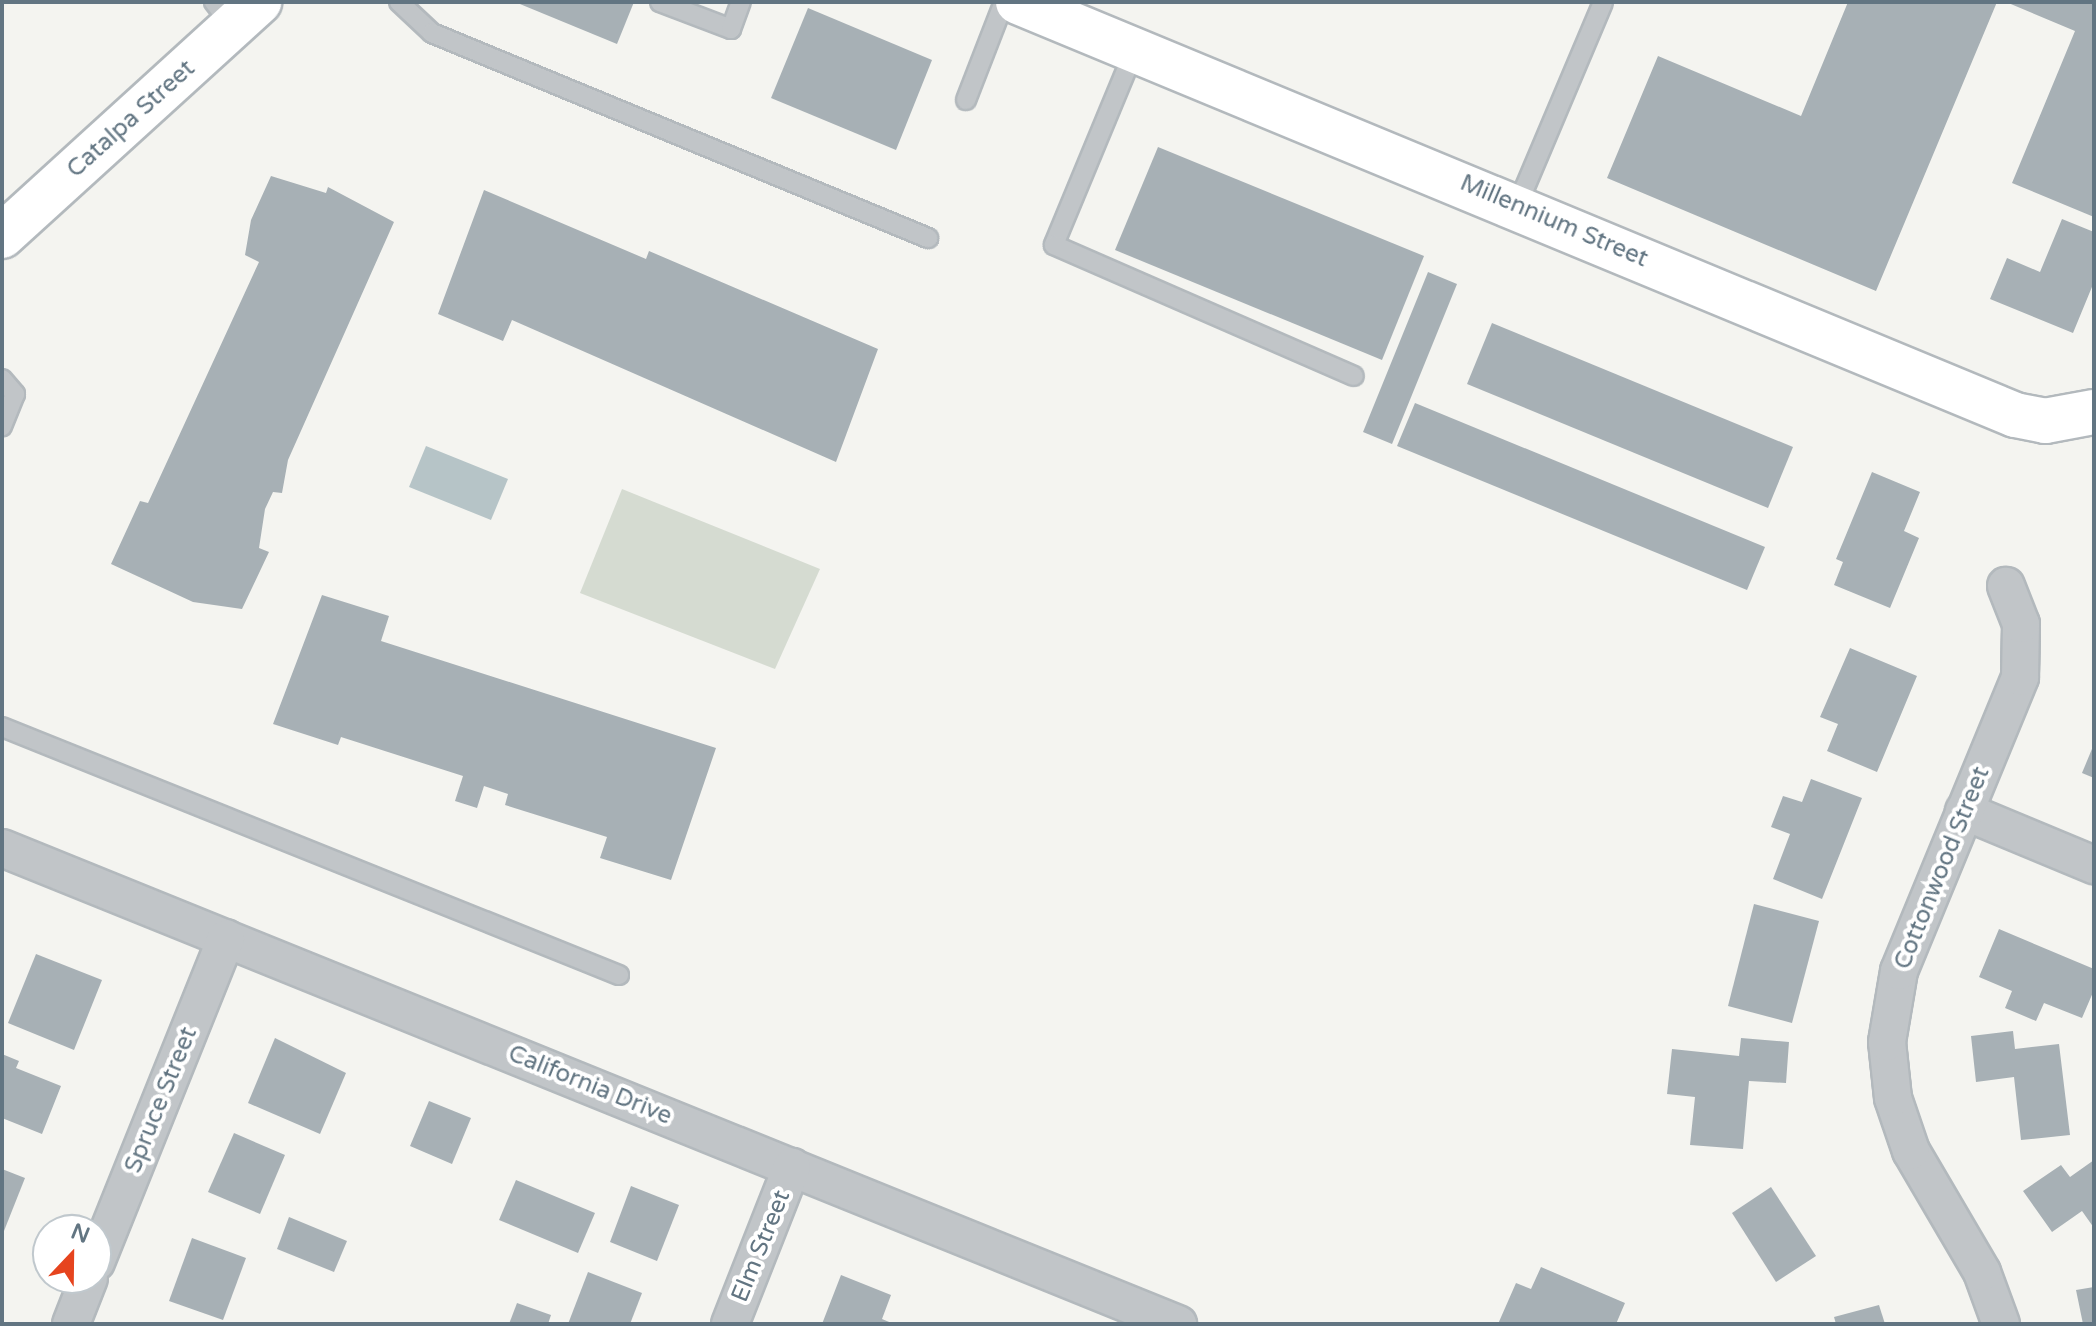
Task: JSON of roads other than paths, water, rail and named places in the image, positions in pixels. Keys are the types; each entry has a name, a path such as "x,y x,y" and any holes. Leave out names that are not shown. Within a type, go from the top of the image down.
{"street":[{"name":"Millennium Street","path":"1018,2 1517,206 2015,415 2045,421 2094,412"},
{"name":"Catalpa Street","path":"2,236 235,10"},
{"name":"Cottonwood Street","path":"2001,1324 1982,1272 1911,1151 1893,1098 1887,1042 1899,971 2020,677 2021,624 2006,586"},
{"path":"1964,811 2094,865"},
{"name":"California Drive","path":"2,848 1178,1324"},
{"name":"Spruce Street","path":"112,1222 226,938"},
{"name":"Elm Street","path":"730,1324 792,1167"},
{"path":"71,1324 83,1294"}],"lane":[{"path":"399,2 432,33 928,238"},
{"path":"660,2 731,29 741,2"},
{"path":"966,100 1004,2"},
{"path":"1517,206 1603,2"},
{"path":"1135,49 1054,245 1354,376"},
{"path":"2,379 15,394 2,427"},
{"path":"2,727 619,975"}]}
